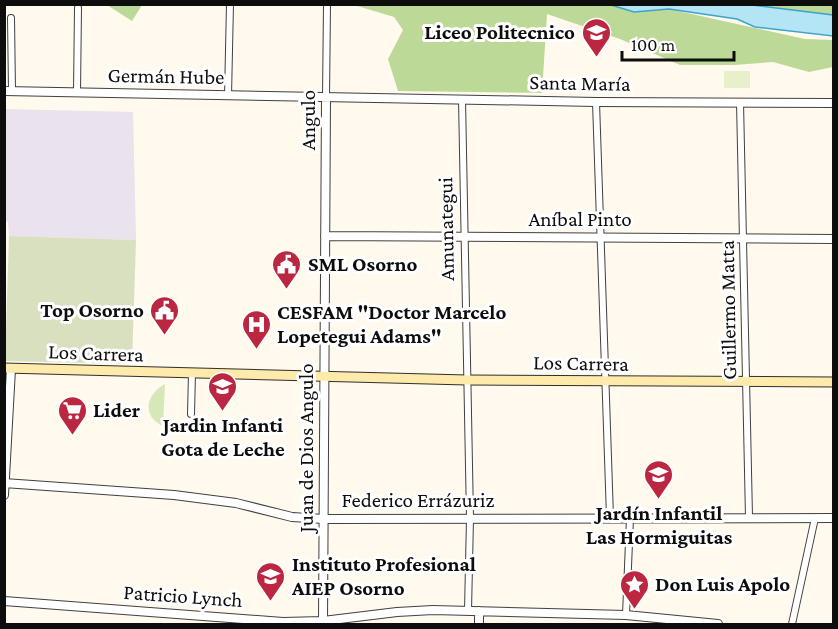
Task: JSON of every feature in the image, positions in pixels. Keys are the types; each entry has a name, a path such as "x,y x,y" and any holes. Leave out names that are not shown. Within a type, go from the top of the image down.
{"main road":[{"name":"Los Carrera","path":"8,369 467,380 834,382"}],"street":[{"path":"228,96 230,4"},
{"name":"Angulo","path":"325,236 327,4"},
{"path":"77,92 78,8"},
{"path":"8,91 11,18"},
{"name":"Germán Hube","path":"8,91 326,98"},
{"name":"Santa María","path":"326,98 834,104"},
{"name":"Amunategui","path":"462,99 470,518 468,610"},
{"path":"596,102 610,517"},
{"name":"Guillermo Matta","path":"740,102 750,517"},
{"name":"Aníbal Pinto","path":"325,236 834,239"},
{"name":"Juan de Dios Angulo","path":"323,623 325,236"},
{"path":"4,495 8,369"},
{"path":"191,414 192,373"},
{"name":"Federico Errázuriz","path":"5,483 174,495 236,503 292,517 324,519 834,518"},
{"path":"626,615 630,518"},
{"path":"792,624 815,518"},
{"name":"Patricio Lynch","path":"4,601 283,622 323,623 397,612 468,610 626,615 636,620 718,624"},
{"path":"478,624 479,611"}],"shaded area":[{"path":"4,109 133,112 136,240 9,236 8,222 4,221"}],"green space":[{"path":"142,4 132,21 107,5 90,5"},
{"path":"611,4 634,12 669,9 805,39 833,40 833,67 809,72 773,62 680,65 620,39 547,14 542,93 398,91 388,59 403,30 394,17 354,5"},
{"path":"744,5 833,5 833,15"},
{"path":"724,71 750,71 750,88 724,88"},
{"path":"9,236 136,240 132,364 5,361"},
{"path":"165,384 163,426 151,417 149,405 154,393"}],"water":[{"path":"744,4 833,15 833,36 755,27 737,19 669,9 634,12 611,5"}],"place":[{"name":"Liceo Politecnico","path":"596,58"},
{"name":"SML Osorno","path":"287,290"},
{"name":"Top Osorno","path":"165,336"},
{"name":"CESFAM \"Doctor Marcelo Lopetegui Adams\"","path":"256,350"},
{"name":"Jardin Infanti Gota de Leche","path":"223,412"},
{"name":"Lider","path":"72,436"},
{"name":"Jardín Infantil Las Hormiguitas","path":"659,500"},
{"name":"Instituto Profesional AIEP Osorno","path":"271,602"},
{"name":"Don Luis Apolo","path":"634,610"}]}
